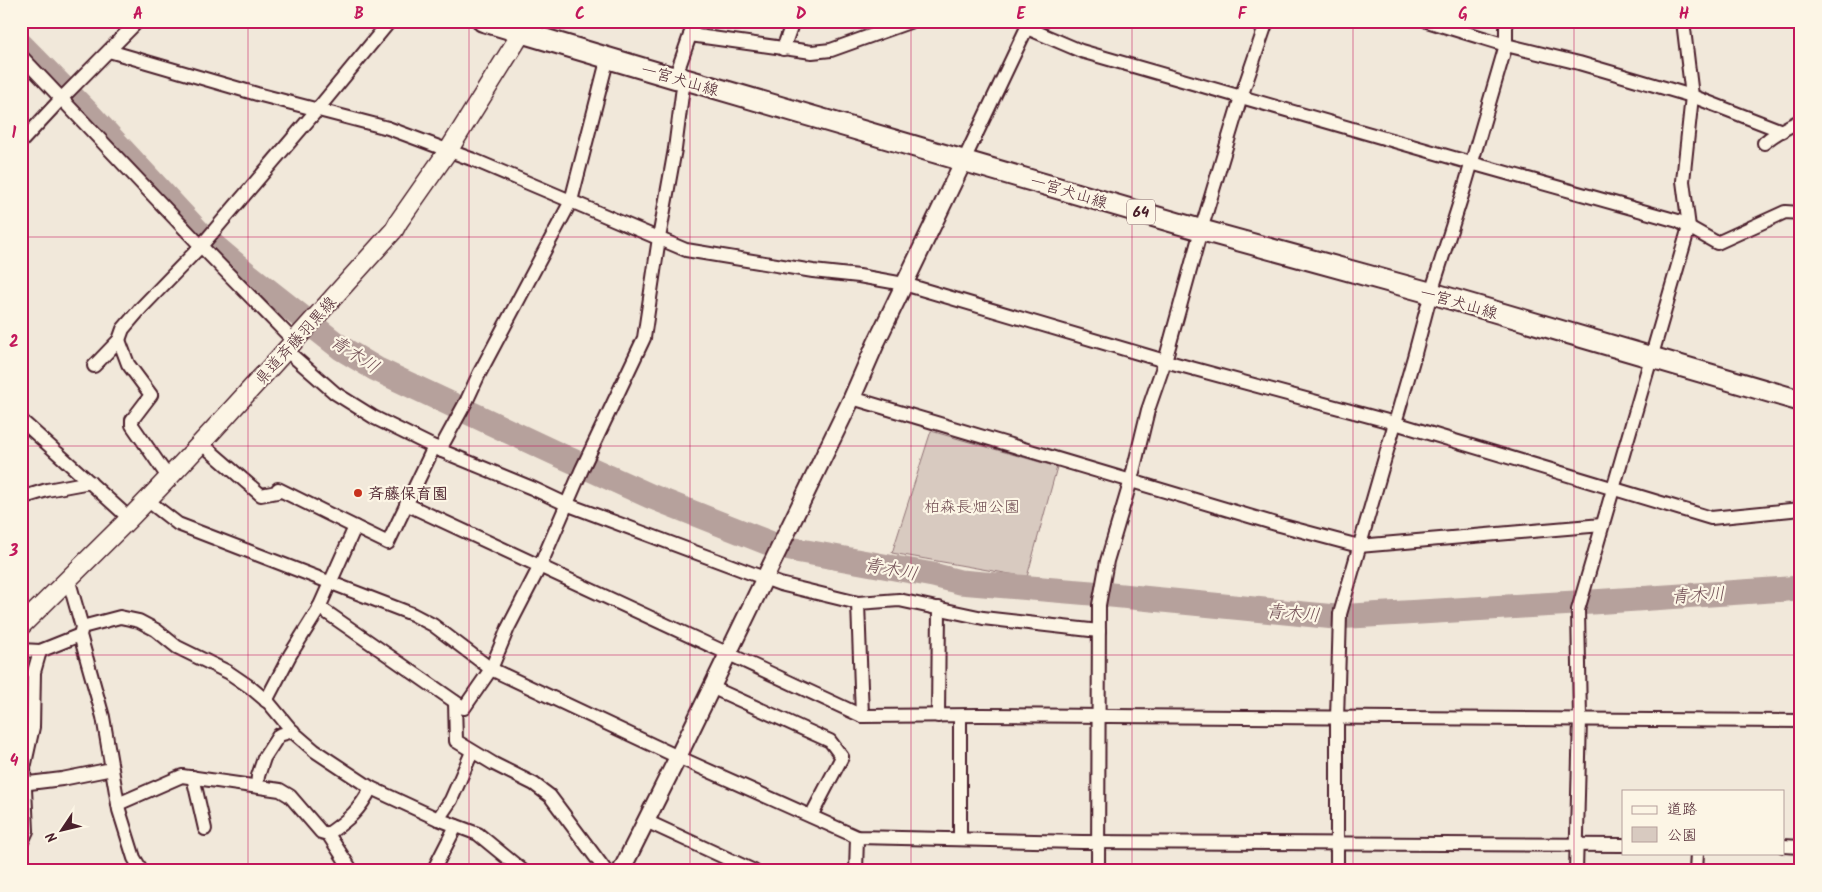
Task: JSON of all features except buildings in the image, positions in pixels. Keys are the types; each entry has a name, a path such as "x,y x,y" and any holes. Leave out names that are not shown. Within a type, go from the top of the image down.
{"main road":[{"name":"一宮犬山線","path":"483,21 526,27 608,58 679,79 1201,230 1431,293 1801,401"},
{"name":"県道斉藤羽黒線","path":"21,626 201,443 394,230 399,220 448,151 526,27"}],"street":[{"path":"21,142 60,99 138,21"},
{"path":"94,366 118,340 123,329 141,308 201,246 390,21"},
{"path":"319,607 464,708 491,669 508,628 540,566 566,504 644,338 675,149 679,79 695,21"},
{"path":"783,49 793,21"},
{"path":"690,35 812,52 830,50 912,21"},
{"path":"1098,871 1099,605 1107,561 1131,480 1148,410 1165,361 1201,230 1241,97 1267,21"},
{"path":"1428,21 1506,45 1579,63 1692,96 1782,131"},
{"path":"1337,871 1337,719 1340,614 1431,293 1506,45 1506,21"},
{"path":"1576,871 1580,719 1578,610 1689,227 1683,181 1692,96 1683,21"},
{"path":"621,871 852,398 904,284 1029,25 1081,51 1678,221 1717,243 1785,212 1801,213"},
{"path":"109,52 388,128 474,160 686,250 904,284 1165,361 1395,422 1711,518 1801,509"},
{"path":"21,56 60,99 132,171 334,393 375,418 438,449 566,504 780,584 858,603 899,600 983,618 1099,631"},
{"path":"201,443 261,495 277,492 278,489 388,543 406,504 438,449 443,444 467,400 571,201 608,58"},
{"path":"1764,143 1776,132 1782,131 1801,120"},
{"path":"118,340 128,364 151,395 132,420 132,425 168,477"},
{"path":"852,398 1276,524 1360,546 1602,526"},
{"path":"21,420 129,518"},
{"path":"21,498 47,490 90,482"},
{"path":"147,500 178,524 412,614 433,626 491,669 678,757 857,837 1099,842 1622,845"},
{"path":"406,504 862,716 1801,721"},
{"path":"266,701 290,655 319,607 355,527"},
{"path":"68,578 103,717 118,804 134,858 142,871"},
{"path":"858,603 862,716"},
{"path":"938,716 940,608"},
{"path":"21,650 40,651 81,631 120,617 139,621 156,630 177,647 228,672 250,687 266,701 292,731 316,751 371,788 438,819 478,834 523,871"},
{"path":"21,844 26,830 24,768 26,752 32,737 34,672 40,651"},
{"path":"711,687 830,741 842,757 811,816"},
{"path":"455,702 456,742 519,775 550,796 606,871"},
{"path":"960,716 960,839"},
{"path":"256,786 264,758 279,735 292,731"},
{"path":"438,819 451,800 472,752"},
{"path":"23,783 62,779 112,769"},
{"path":"118,804 182,776 280,790 290,796 321,832 328,834 352,871"},
{"path":"193,777 204,829"},
{"path":"328,834 360,808 371,788"},
{"path":"646,821 754,871"},
{"path":"433,871 456,826"},
{"path":"856,871 857,837"},
{"path":"1784,846 1801,847"},
{"path":"1696,854 1696,871"}],"green space":[{"name":"柏森長畑公園","path":"931,431 1057,467 1027,577 892,553"}],"waterway":[{"name":"青木川","path":"21,45 87,112 202,236 341,348 376,369 553,452 650,496 769,543"},
{"name":"青木川","path":"790,549 933,575 960,582 1335,617 1801,588"}],"place":[{"name":"斉藤保育園","path":"358,493"}]}
